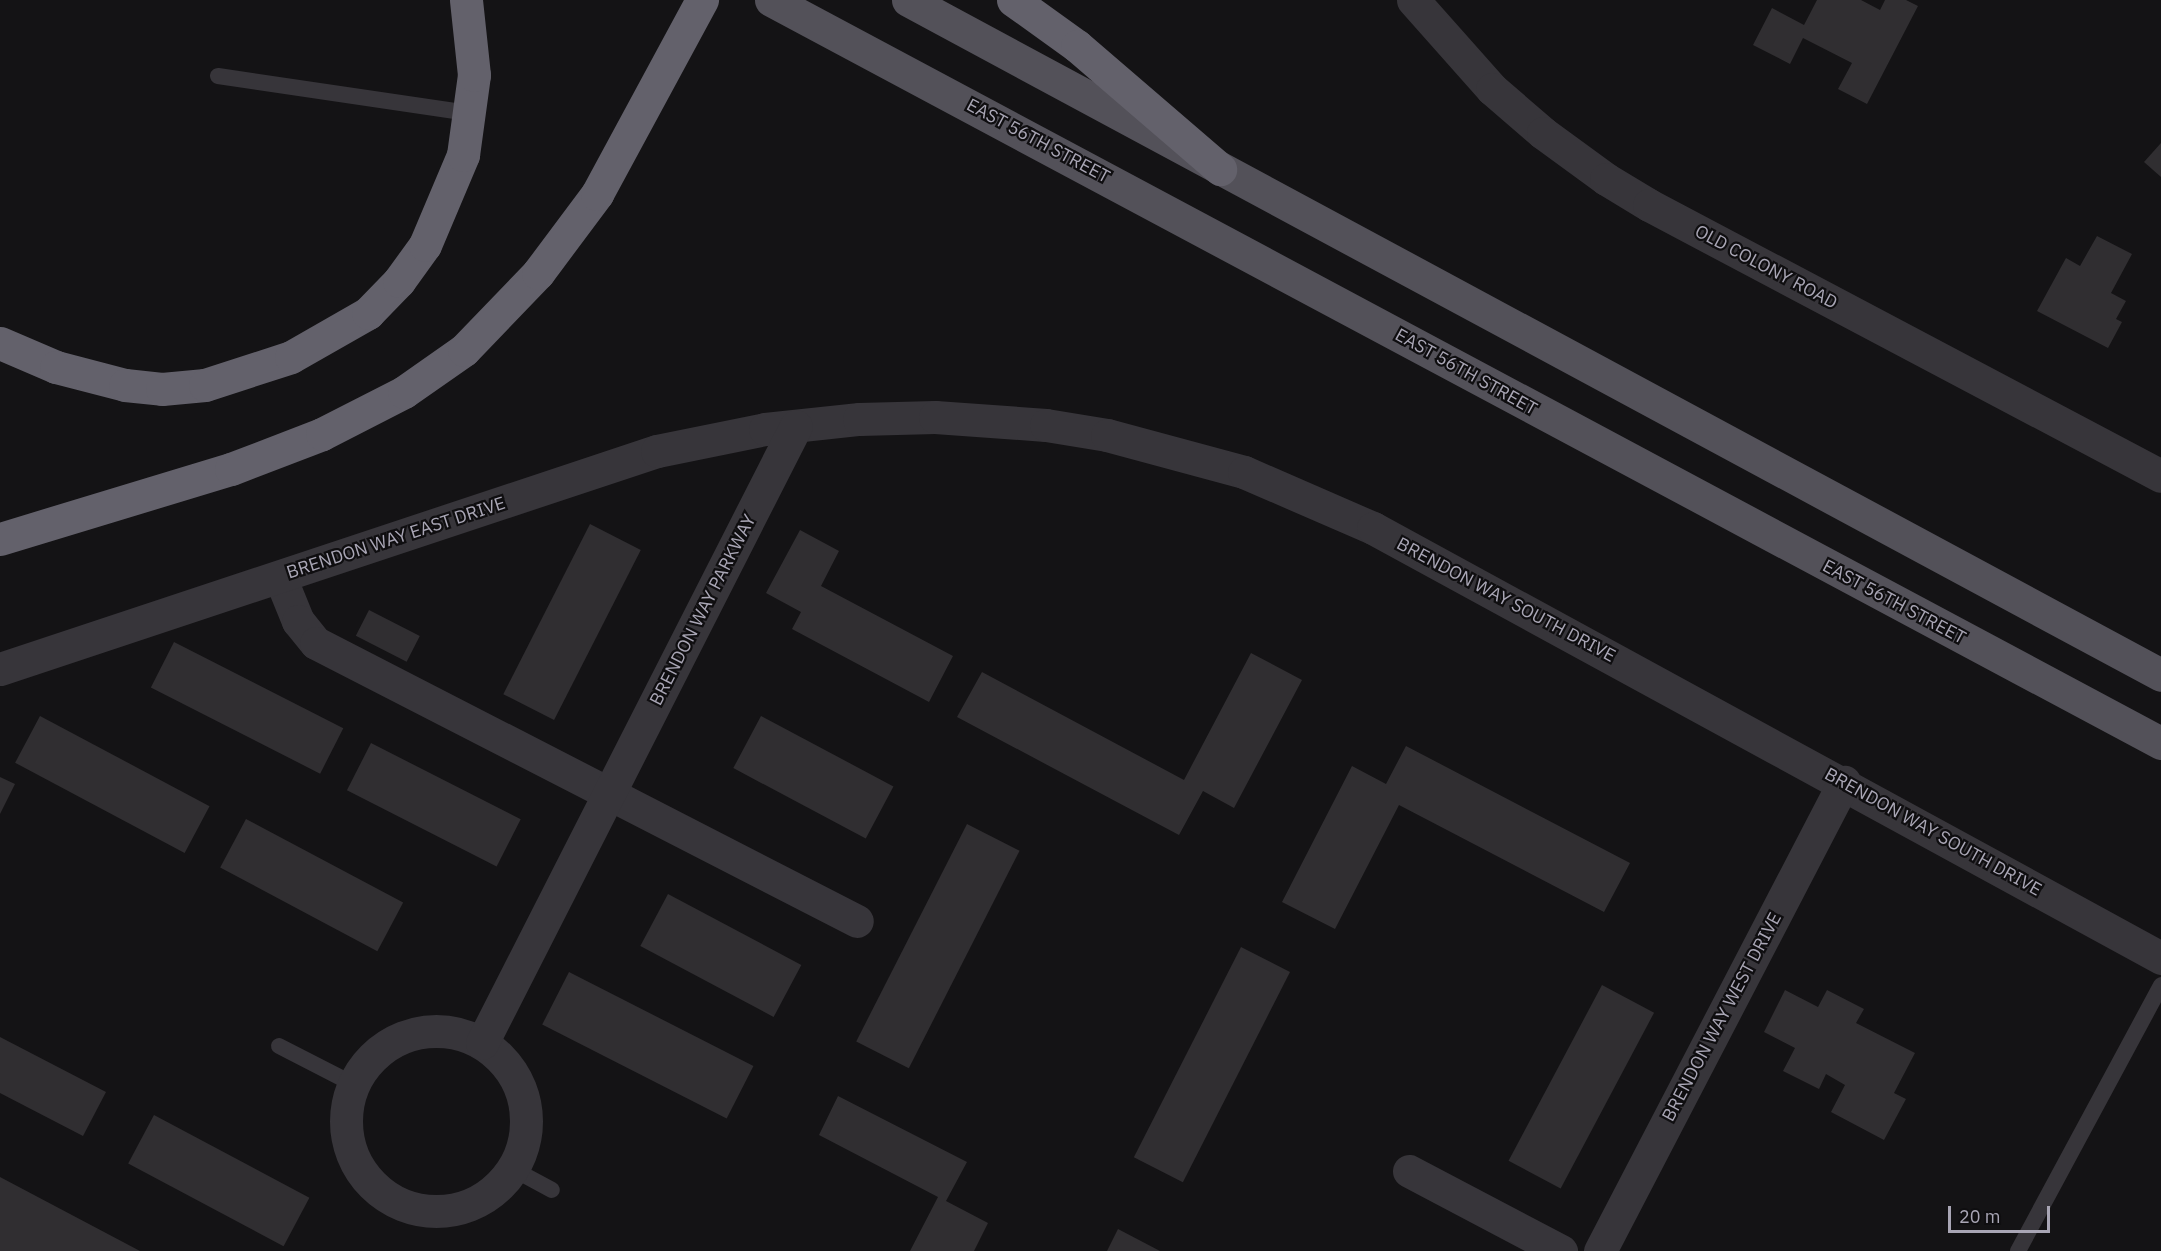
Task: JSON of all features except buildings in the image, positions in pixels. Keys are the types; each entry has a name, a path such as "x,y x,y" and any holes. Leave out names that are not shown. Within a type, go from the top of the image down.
{"highway":[{"path":"0,342 88,377 162,389 205,385 291,357 368,313 399,281 425,245 446,203 463,155 470,113 473,45 466,0"},
{"path":"0,539 231,469 322,434 404,392 464,350 538,273 597,194 702,0"},
{"path":"1013,0 1077,46 1220,169"}],"main road":[{"name":"EAST 56TH STREET","path":"771,0 2161,743"},
{"path":"908,0 2161,675"}],"street":[{"name":"OLD COLONY ROAD","path":"1413,0 1492,89 1543,133 1606,179 1649,206 2160,472"},
{"name":"BRENDON WAY SOUTH DRIVE","path":"796,426 935,417 1046,425 1107,435 1244,472 1373,528 1844,782 2161,958"},
{"name":"BRENDON WAY EAST DRIVE","path":"0,669 657,451 796,426"},
{"name":"BRENDON WAY PARKWAY","path":"482,1043 796,426"},
{"path":"280,577 298,621 316,643 858,921"},
{"name":"BRENDON WAY WEST DRIVE","path":"1600,1251 1844,782"},
{"path":"438,1030 482,1043 509,1067 524,1099 526,1135 513,1168 502,1183 473,1204 438,1212 402,1205 372,1185 352,1154 345,1119 353,1084 381,1049 408,1035 438,1030"},
{"path":"1409,1171 1561,1251"}],"lane":[{"path":"218,76 470,113"},
{"path":"2018,1251 2161,985"},
{"path":"279,1046 353,1084"},
{"path":"513,1168 552,1190"}]}
